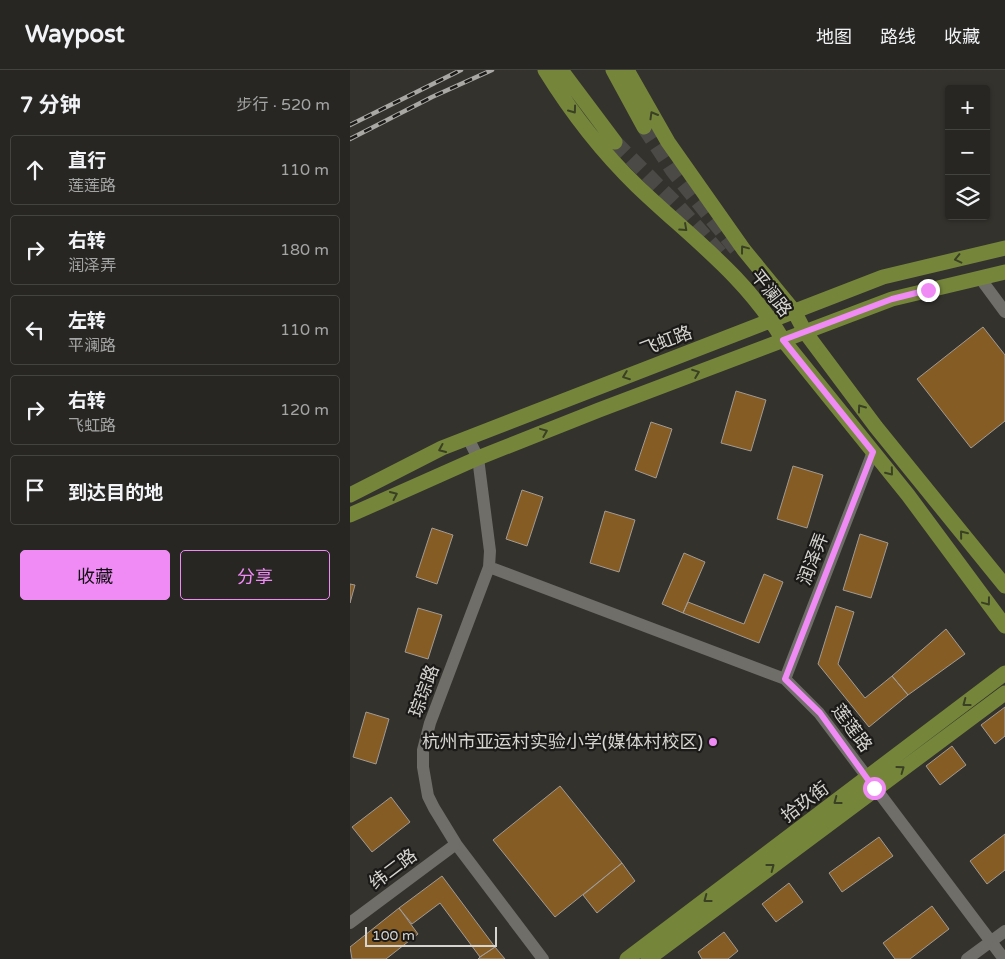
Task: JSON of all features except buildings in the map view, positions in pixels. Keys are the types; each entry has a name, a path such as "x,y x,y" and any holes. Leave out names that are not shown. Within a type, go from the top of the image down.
{"main road":[{"name":"平澜路","path":"546,70 598,144 637,186 702,244 750,292 783,340 908,495 1005,626"},
{"path":"561,70 615,142"},
{"path":"614,70 644,128"},
{"name":"平澜路","path":"627,70 668,142 744,250 794,311 806,332 876,427 1005,586"},
{"name":"飞虹路","path":"350,494 442,448 883,277 1005,248"},
{"path":"350,515 478,458 892,299 1005,272"},
{"name":"拾玖街","path":"648,959 871,783 1005,673"},
{"name":"拾玖街","path":"627,959 871,783 1005,693"}],"street":[{"path":"980,278 1005,312"},
{"name":"琮琮路","path":"468,438 478,458 490,551 489,567 430,723 424,750 423,767 428,796 456,844 543,959"},
{"name":"润泽弄","path":"785,679 873,452"},
{"name":"莲莲路","path":"489,567 785,679 820,713 1004,959"},
{"name":"纬二路","path":"350,923 456,844"},
{"path":"967,959 1005,931"}],"tunnel":[{"path":"644,127 673,171 736,249"},
{"path":"615,142 678,206 725,259"}],"railway":[{"path":"350,125 461,70"},
{"path":"350,139 432,97 492,70"}],"place":[{"name":"杭州市亚运村实验小学(媒体村校区)","path":"713,742"}],"route":[{"path":"874,788 820,713 785,679 873,452 783,340 892,299 928,290"}]}
